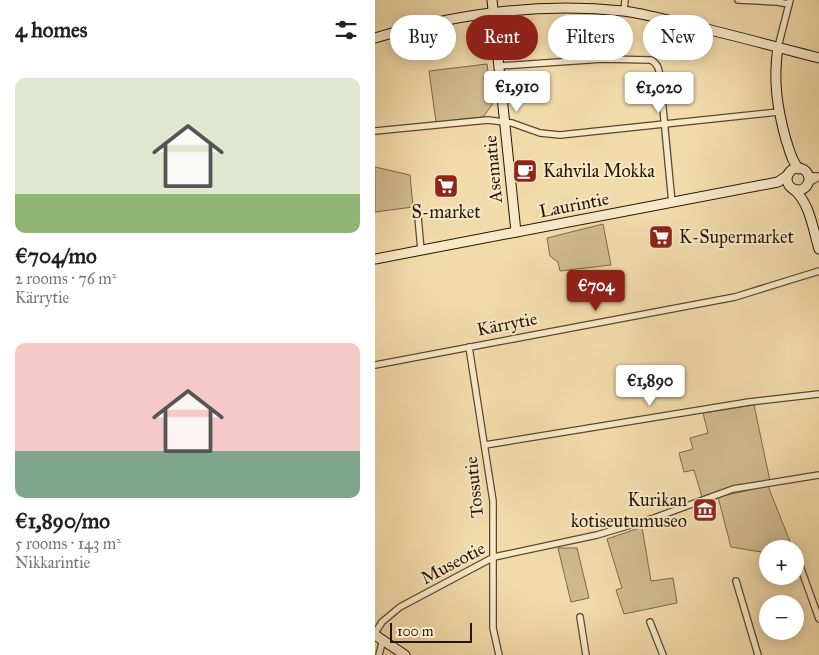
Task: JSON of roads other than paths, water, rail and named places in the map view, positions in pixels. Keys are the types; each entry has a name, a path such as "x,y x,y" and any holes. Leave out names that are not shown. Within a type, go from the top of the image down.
{"street":[{"name":"Asematie","path":"492,0 516,232"},
{"path":"624,11 625,0"},
{"path":"738,0 789,2 778,47 775,74 778,112 792,159 788,180 803,199"},
{"path":"375,38 405,29 493,12 565,8 624,11 650,16 819,58"},
{"path":"499,66 596,60 651,60 656,62 659,67 672,203"},
{"path":"375,131 488,120 505,121 551,135 594,133 778,112"},
{"path":"792,159 809,177 803,191 803,199 819,249"},
{"path":"789,174 792,170 803,171 811,176 819,176"},
{"name":"Laurintie","path":"375,259 778,182 789,174"},
{"path":"792,187 800,190 819,176"},
{"name":"Laurintie","path":"778,182 792,187"},
{"path":"417,206 421,250"},
{"name":"Kärrytie","path":"375,365 735,297 819,271"},
{"name":"Tossutie","path":"469,346 493,501 493,628 499,655"},
{"path":"485,445 749,402 819,394"},
{"name":"Museotie","path":"377,636 382,622 400,607 494,557 597,535 654,518 733,489 819,475"},
{"path":"804,577 819,619"},
{"path":"736,581 758,655"},
{"path":"580,617 586,655"},
{"path":"650,622 663,655"},
{"path":"377,636 379,655"},
{"path":"377,636 405,655"}],"place":[{"name":"Kahvila Mokka","path":"525,171"},
{"name":"S-market","path":"446,186"},
{"name":"K-Supermarket","path":"661,237"},
{"name":"Kurikan kotiseutumuseo","path":"705,510"}]}
